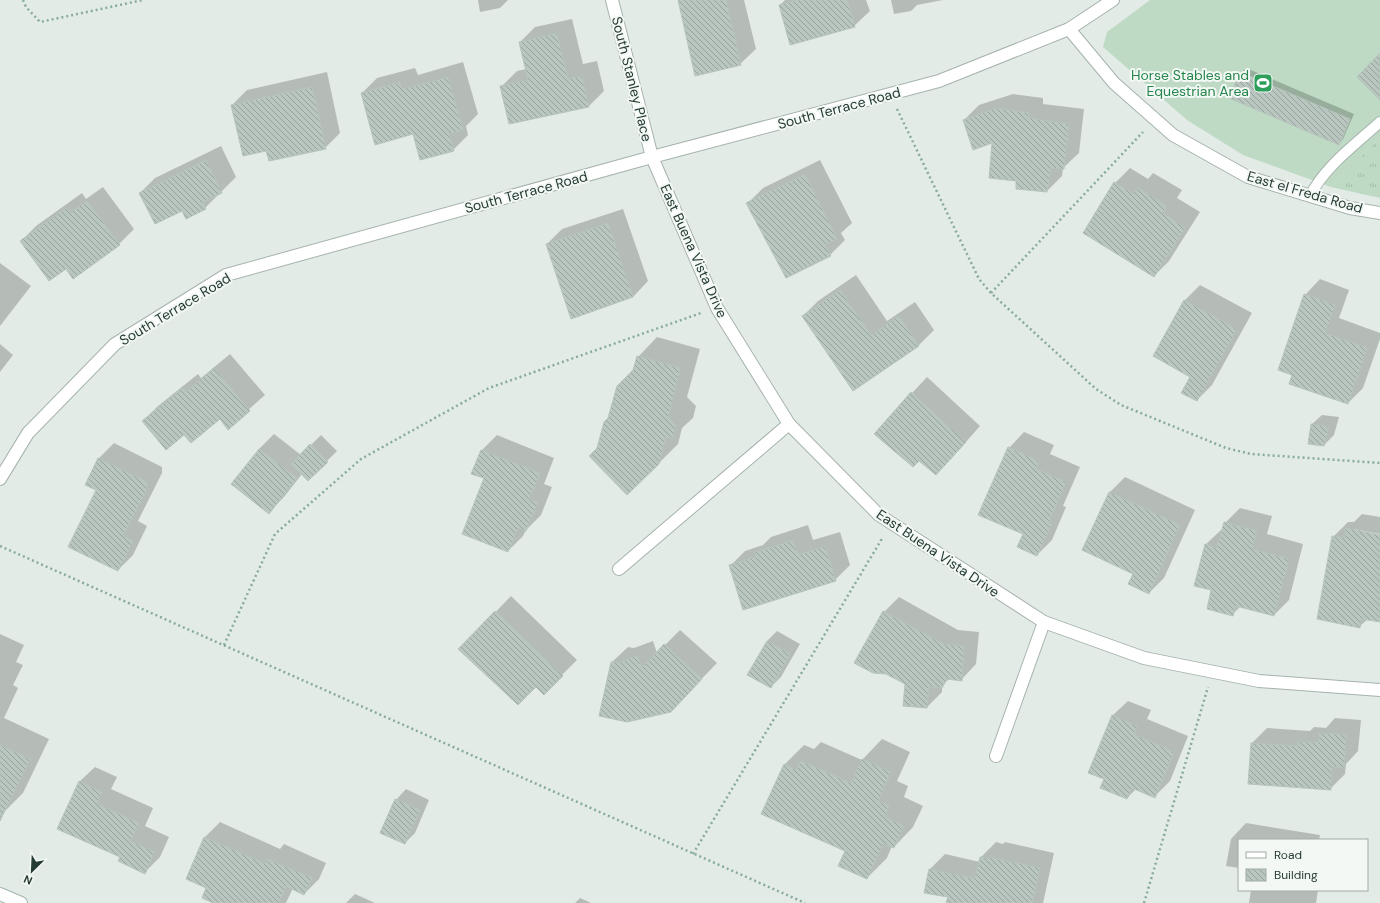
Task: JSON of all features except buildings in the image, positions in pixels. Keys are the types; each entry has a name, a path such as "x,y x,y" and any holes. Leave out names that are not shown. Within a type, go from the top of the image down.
{"street":[{"name":"South Stanley Place","path":"612,0 652,157"},
{"name":"South Terrace Road","path":"0,479 28,433 115,344 226,275 652,157 938,82 1069,30 1113,0"},
{"name":"East el Freda Road","path":"1069,30 1114,83 1173,135 1248,177 1350,208 1380,212"},
{"name":"East Buena Vista Drive","path":"652,157 716,308 789,424 879,515 1044,622 1144,658 1258,681 1380,690"},
{"path":"620,569 789,424"},
{"path":"996,756 1044,622"},
{"path":"0,894 21,903"}],"lane":[{"path":"1310,196 1327,172 1380,122"}],"path":[{"path":"23,0 26,7 40,22 142,0"},
{"path":"890,94 980,279 991,293 1096,389 1121,405 1226,448 1251,454 1380,463"},
{"path":"991,293 1155,119"},
{"path":"224,645 275,534 361,459 489,388 716,308"},
{"path":"694,854 877,545 893,524"},
{"path":"0,546 805,903"},
{"path":"1144,903 1212,672"}],"green space":[{"name":"Horse Stables and Equestrian Area","path":"1150,0 1380,0 1380,137 1331,187 1243,155 1187,120 1103,47 1107,32"},
{"path":"1380,137 1380,198 1331,187"}],"place":[{"name":"Horse Stables and Equestrian Area","path":"1263,83"}]}
